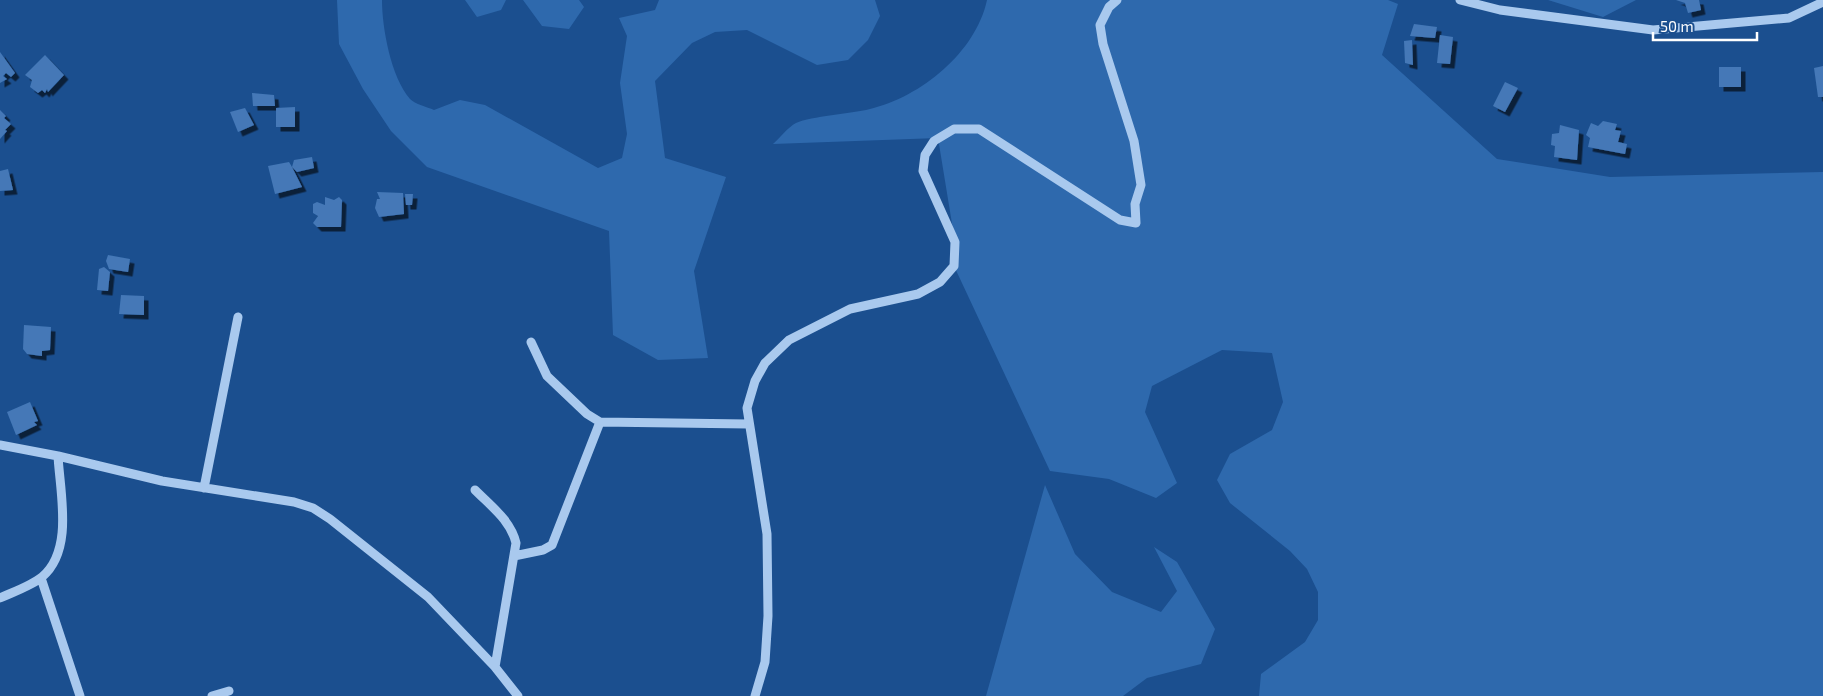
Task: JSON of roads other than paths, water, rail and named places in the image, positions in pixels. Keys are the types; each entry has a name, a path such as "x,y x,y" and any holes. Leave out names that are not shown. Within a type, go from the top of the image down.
{"street":[{"path":"755,696 765,662 768,616 767,534 748,424 747,408 755,381 765,363 789,340 850,310 918,294 940,282 954,266 955,242 924,171 925,155 934,141 954,129 979,129 1120,220 1136,224 1135,204 1141,185 1134,141 1103,44 1100,25 1109,7 1117,0"},
{"path":"1460,0 1500,10 1653,30 1789,18 1823,2"},
{"path":"204,488 238,317"},
{"path":"531,342 547,376 587,414 600,422 748,424"},
{"path":"514,556 543,550 552,545 600,422"},
{"path":"0,445 58,456 162,481 294,502 313,508 330,519 428,597 495,667 518,696"},
{"path":"0,598 41,578 55,562 63,538 58,456"},
{"path":"475,490 513,530 516,544 495,667"},
{"path":"41,578 80,696"},
{"path":"212,696 229,691"}]}
